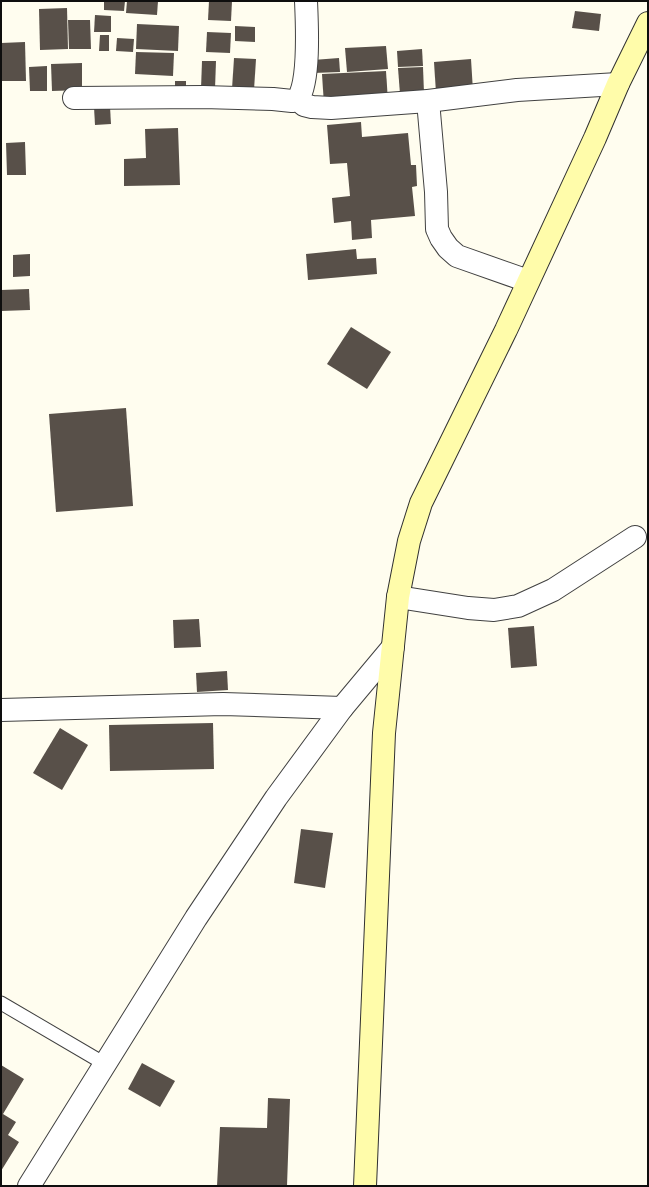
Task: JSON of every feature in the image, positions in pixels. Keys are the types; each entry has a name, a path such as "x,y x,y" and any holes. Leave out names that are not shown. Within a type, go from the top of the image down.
{"main road":[{"path":"365,1186 384,733 398,597 409,541 421,504 506,330 595,138 618,84 648,23"}],"street":[{"path":"74,98 211,98 273,99 292,101 298,99 305,81 307,38 306,1"},
{"path":"298,99 304,104 312,107 331,108 428,101 517,90 618,84"},
{"path":"428,101 436,192 437,229 441,238 448,248 457,256 528,281"},
{"path":"398,597 468,608 494,610 518,606 553,590 635,537"},
{"path":"29,1186 196,918 276,798 342,708 393,647"},
{"path":"1,710 223,704 342,708"}],"lane":[{"path":"1,1003 105,1064"}],"building":[{"path":"104,1 125,1 124,11 104,10"},
{"path":"127,1 158,1 157,15 126,13"},
{"path":"209,1 232,1 231,21 208,20"},
{"path":"67,8 68,49 40,50 39,9"},
{"path":"575,11 601,14 599,31 572,28"},
{"path":"95,15 111,16 111,32 94,32"},
{"path":"68,20 90,20 91,49 69,49"},
{"path":"137,24 179,26 178,51 136,49"},
{"path":"235,26 255,27 255,42 235,41"},
{"path":"207,32 231,33 230,53 206,52"},
{"path":"100,35 109,35 109,51 99,51"},
{"path":"117,38 134,39 133,52 116,51"},
{"path":"25,42 26,81 2,81 1,43"},
{"path":"386,46 388,69 347,72 345,48"},
{"path":"422,49 423,66 398,67 397,51"},
{"path":"136,52 174,53 173,76 135,74"},
{"path":"234,58 256,59 254,90 232,89"},
{"path":"339,58 340,72 313,73 313,60"},
{"path":"471,59 473,91 436,93 434,62"},
{"path":"202,61 216,61 215,89 201,89"},
{"path":"82,63 82,90 52,91 51,64"},
{"path":"47,66 47,91 30,91 29,67"},
{"path":"423,67 424,93 400,94 398,68"},
{"path":"386,71 388,101 324,105 322,74"},
{"path":"175,81 186,81 186,94 175,94"},
{"path":"94,107 110,107 111,124 95,125"},
{"path":"361,122 362,137 408,133 411,165 416,165 417,186 412,187 415,216 371,220 372,238 352,240 351,221 334,223 332,198 350,196 347,163 330,164 327,125"},
{"path":"178,128 180,185 124,186 124,159 146,158 145,129"},
{"path":"25,142 26,175 7,175 6,143"},
{"path":"356,249 357,259 376,258 377,274 308,280 306,254"},
{"path":"30,254 30,276 13,277 13,255"},
{"path":"29,289 30,310 1,311 1,290"},
{"path":"351,327 391,352 367,389 327,364"},
{"path":"126,408 133,506 56,512 49,414"},
{"path":"199,619 201,647 174,648 173,620"},
{"path":"534,626 537,666 511,668 508,628"},
{"path":"227,671 228,690 197,692 196,673"},
{"path":"213,723 214,769 110,771 109,725"},
{"path":"60,728 88,745 62,790 33,773"},
{"path":"301,829 333,833 325,888 294,883"},
{"path":"142,1063 175,1081 160,1107 128,1089"},
{"path":"1,1065 24,1079 3,1114 16,1122 8,1135 19,1142 1,1171"},
{"path":"268,1098 290,1099 287,1186 217,1186 220,1127 267,1128"}]}
